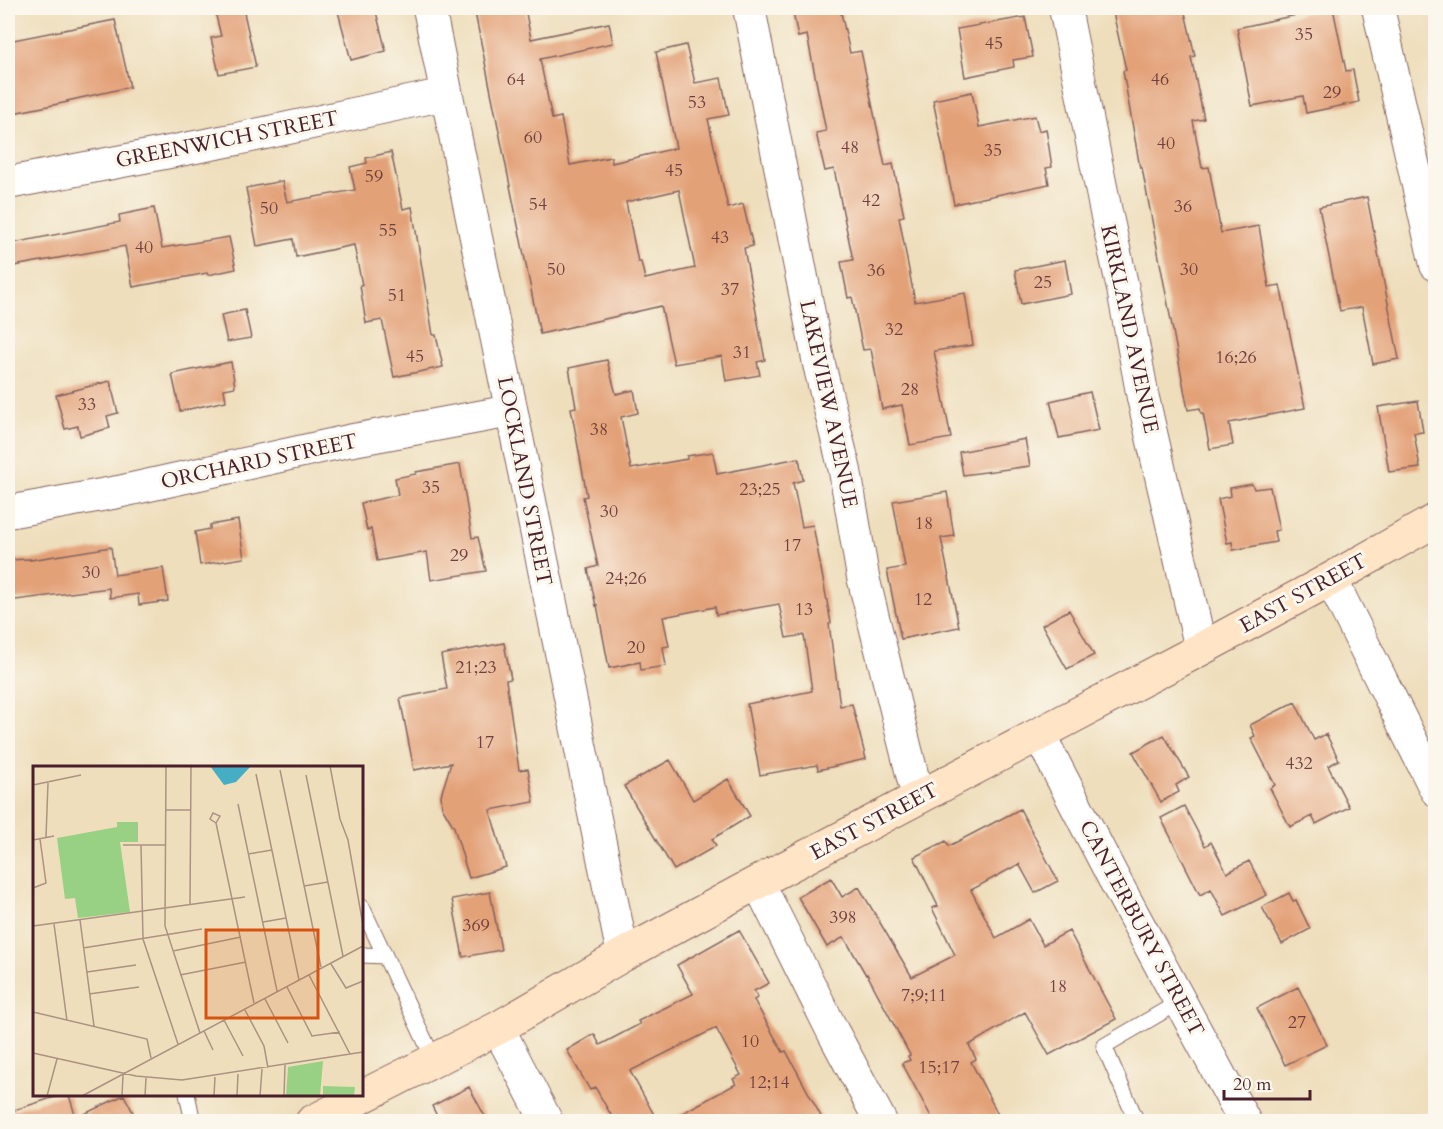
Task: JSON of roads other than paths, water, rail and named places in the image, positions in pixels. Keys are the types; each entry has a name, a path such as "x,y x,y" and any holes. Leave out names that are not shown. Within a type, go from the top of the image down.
{"main road":[{"name":"EAST STREET","path":"312,1122 498,1028 623,955 1201,649 1436,520"}],"street":[{"name":"LOCKLAND STREET","path":"429,8 623,955"},
{"name":"LAKEVIEW AVENUE","path":"749,8 819,364 845,471 863,577 918,798"},
{"name":"KIRKLAND AVENUE","path":"1065,8 1143,398 1201,649"},
{"path":"1378,8 1436,265"},
{"name":"GREENWICH STREET","path":"8,183 237,139 446,94"},
{"name":"ORCHARD STREET","path":"8,512 118,492 348,441 511,411"},
{"path":"1331,579 1436,790"},
{"name":"CANTERBURY STREET","path":"1039,734 1245,1122"},
{"path":"758,882 881,1122"},
{"path":"498,1028 547,1122"}],"lane":[{"path":"363,910 434,1060"},
{"path":"363,955 385,957"},
{"path":"1137,1122 1104,1046 1181,1001"},
{"path":"187,1096 193,1122"}]}
